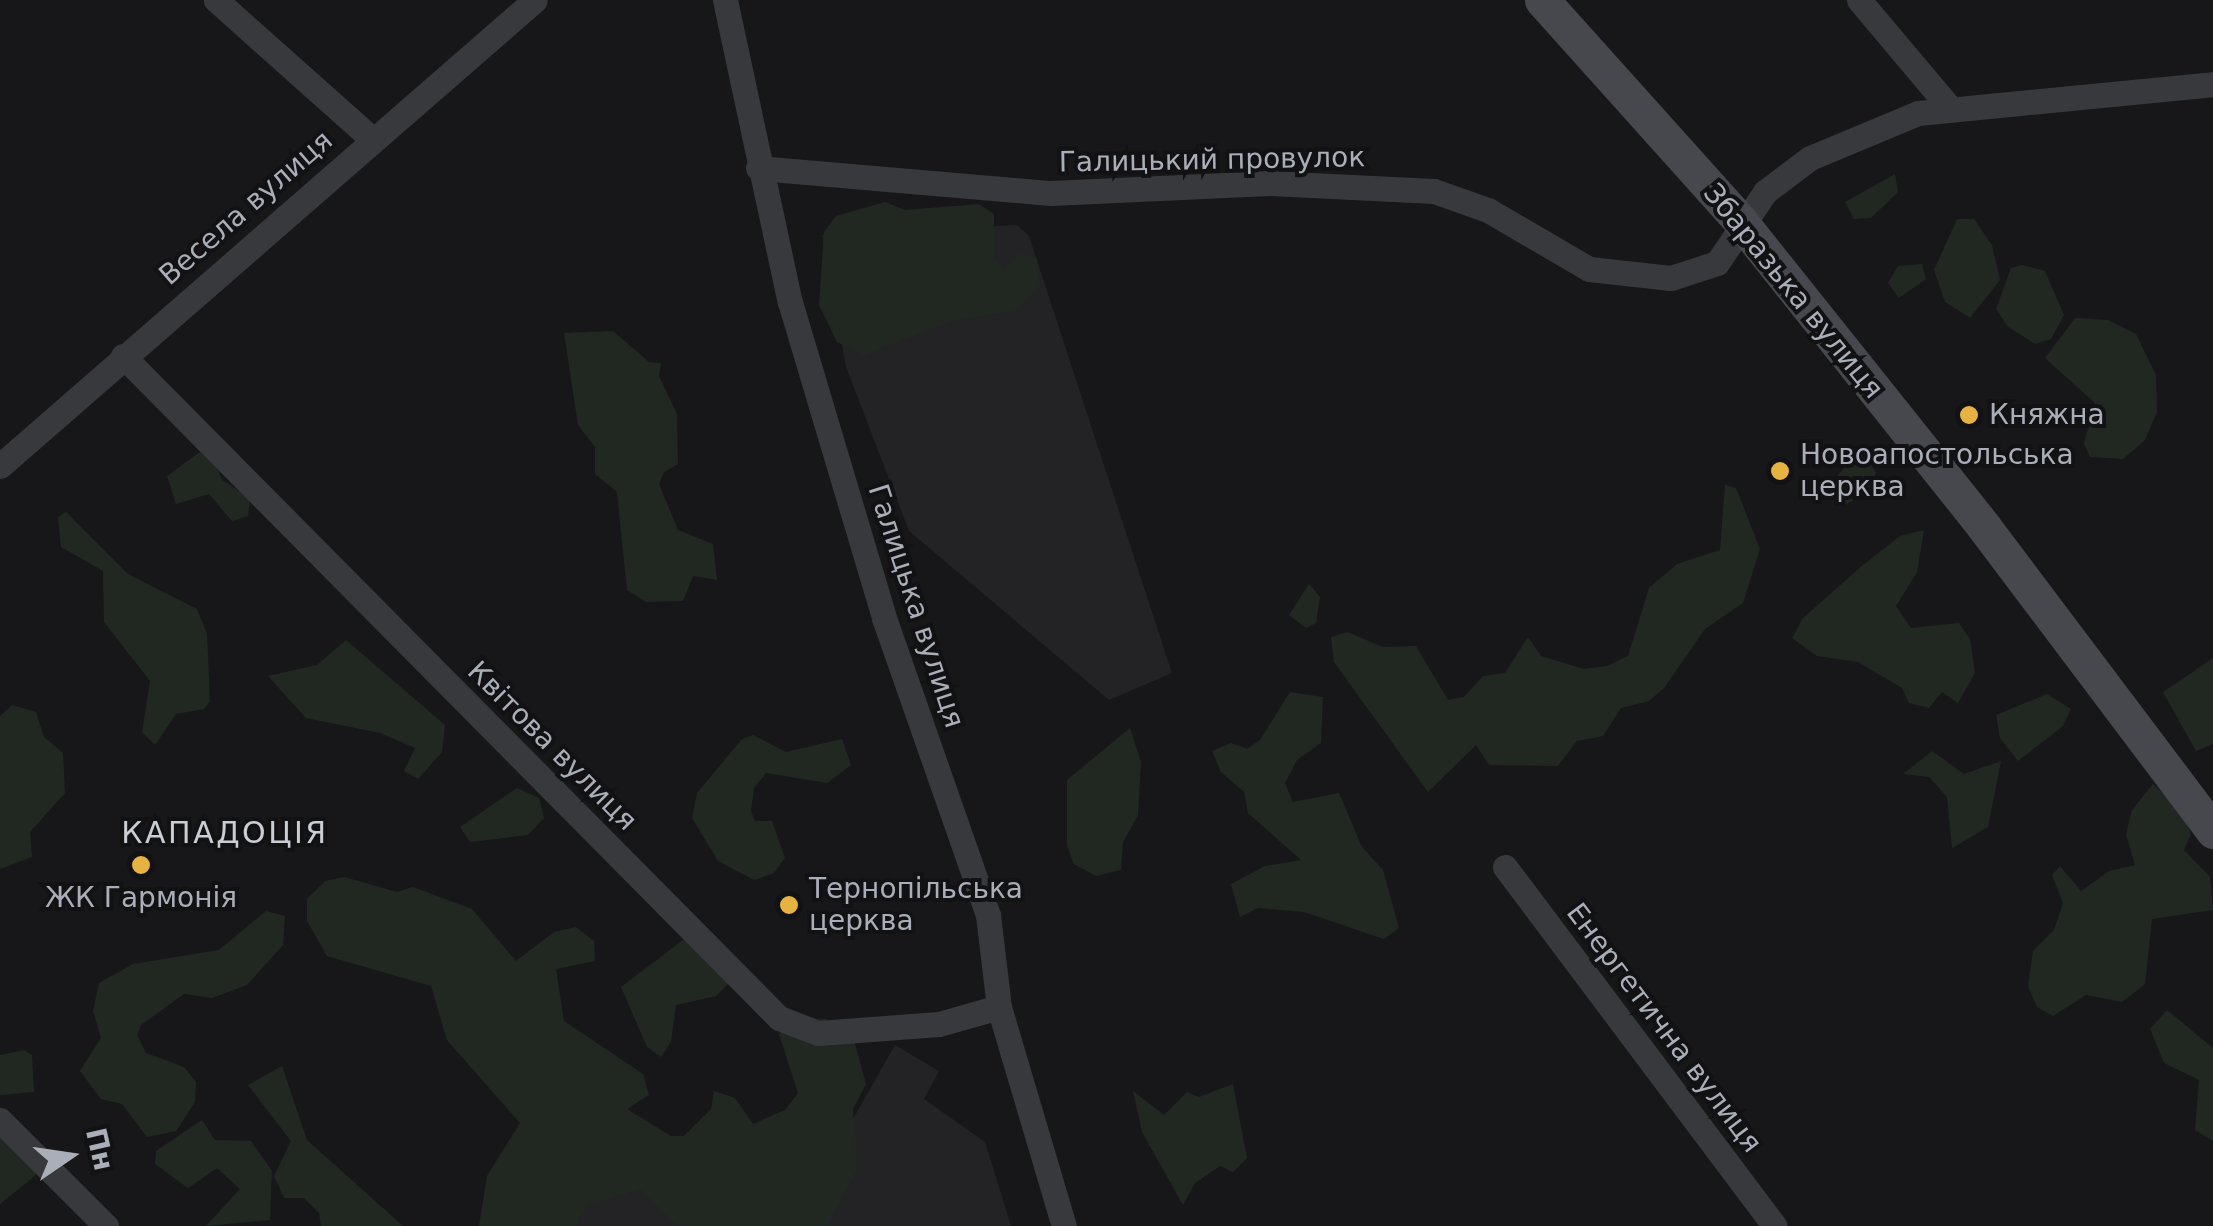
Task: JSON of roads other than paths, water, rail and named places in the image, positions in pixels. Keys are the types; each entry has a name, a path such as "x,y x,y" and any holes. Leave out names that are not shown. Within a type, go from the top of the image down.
{"main road":[{"name":"Збаразька вулиця","path":"1542,0 1740,221 1984,527 2213,832"}],"street":[{"path":"216,0 371,138"},
{"name":"Весела вулиця","path":"0,466 371,138 535,0"},
{"name":"Галицька вулиця","path":"724,0 790,302 884,618 988,915 999,1007 1064,1226"},
{"path":"1859,0 1949,107"},
{"path":"1740,221 1765,192 1810,158 1861,134 1949,107 2213,84"},
{"name":"Галицький провулок","path":"758,168 1051,194 1269,183 1434,191 1488,210 1589,270 1630,278 1671,278 1717,263 1740,221"},
{"name":"Квітова вулиця","path":"122,356 778,1018 818,1032 939,1024 999,1007"},
{"name":"Енергетична вулиця","path":"1505,867 1775,1226"},
{"path":"0,1120 106,1226"}],"place":[{"name":"Княжна","path":"1969,415"},
{"name":"Новоапостольська церква","path":"1780,471"},
{"name":"ЖК Гармонія","path":"141,865"},
{"name":"Тернопільська церква","path":"789,905"}],"district":[{"name":"КАПАДОЦІЯ","path":"225,833"}]}
